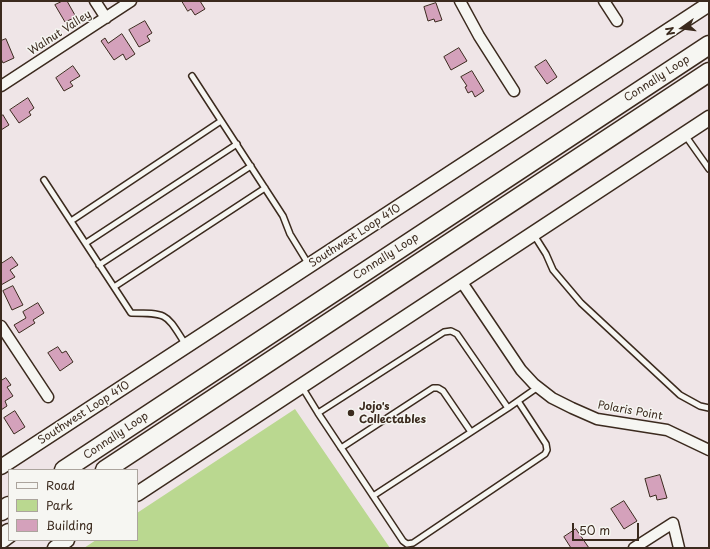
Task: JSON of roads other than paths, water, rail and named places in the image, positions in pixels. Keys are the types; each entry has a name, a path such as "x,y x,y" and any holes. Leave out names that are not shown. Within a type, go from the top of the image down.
{"highway":[{"name":"Connally Loop","path":"66,469 709,45"},
{"name":"Connally Loop","path":"107,469 709,72"}],"main road":[{"name":"Southwest Loop 410","path":"1,468 709,4"},
{"path":"138,493 709,118"},
{"path":"55,548 66,541"}],"street":[{"path":"95,1 106,18"},
{"name":"Walnut Valley","path":"1,86 131,1"},
{"path":"460,1 479,36 514,91"},
{"path":"604,1 617,21"},
{"name":"Polaris Point","path":"461,281 517,364 538,387 552,398 597,419 667,430 709,450"},
{"path":"1,326 48,397"},
{"path":"634,548 673,523 679,548"}],"lane":[{"path":"192,76 283,216 290,234 310,266"},
{"path":"71,221 221,121"},
{"path":"684,135 709,169"},
{"path":"86,244 236,144"},
{"path":"99,264 250,166"},
{"path":"44,180 131,313 153,312 166,317 186,346"},
{"path":"114,287 265,188"},
{"path":"533,234 554,270 581,303 680,395 700,406 709,408"},
{"path":"318,413 444,332 451,331 457,334 508,408"},
{"path":"301,386 403,541 408,544 412,543 546,454 546,444 518,401"},
{"path":"373,496 538,387"},
{"path":"341,448 433,388 438,388 443,391 471,432"}],"place":[{"name":"Jojo's Collectables","path":"351,413"}]}
